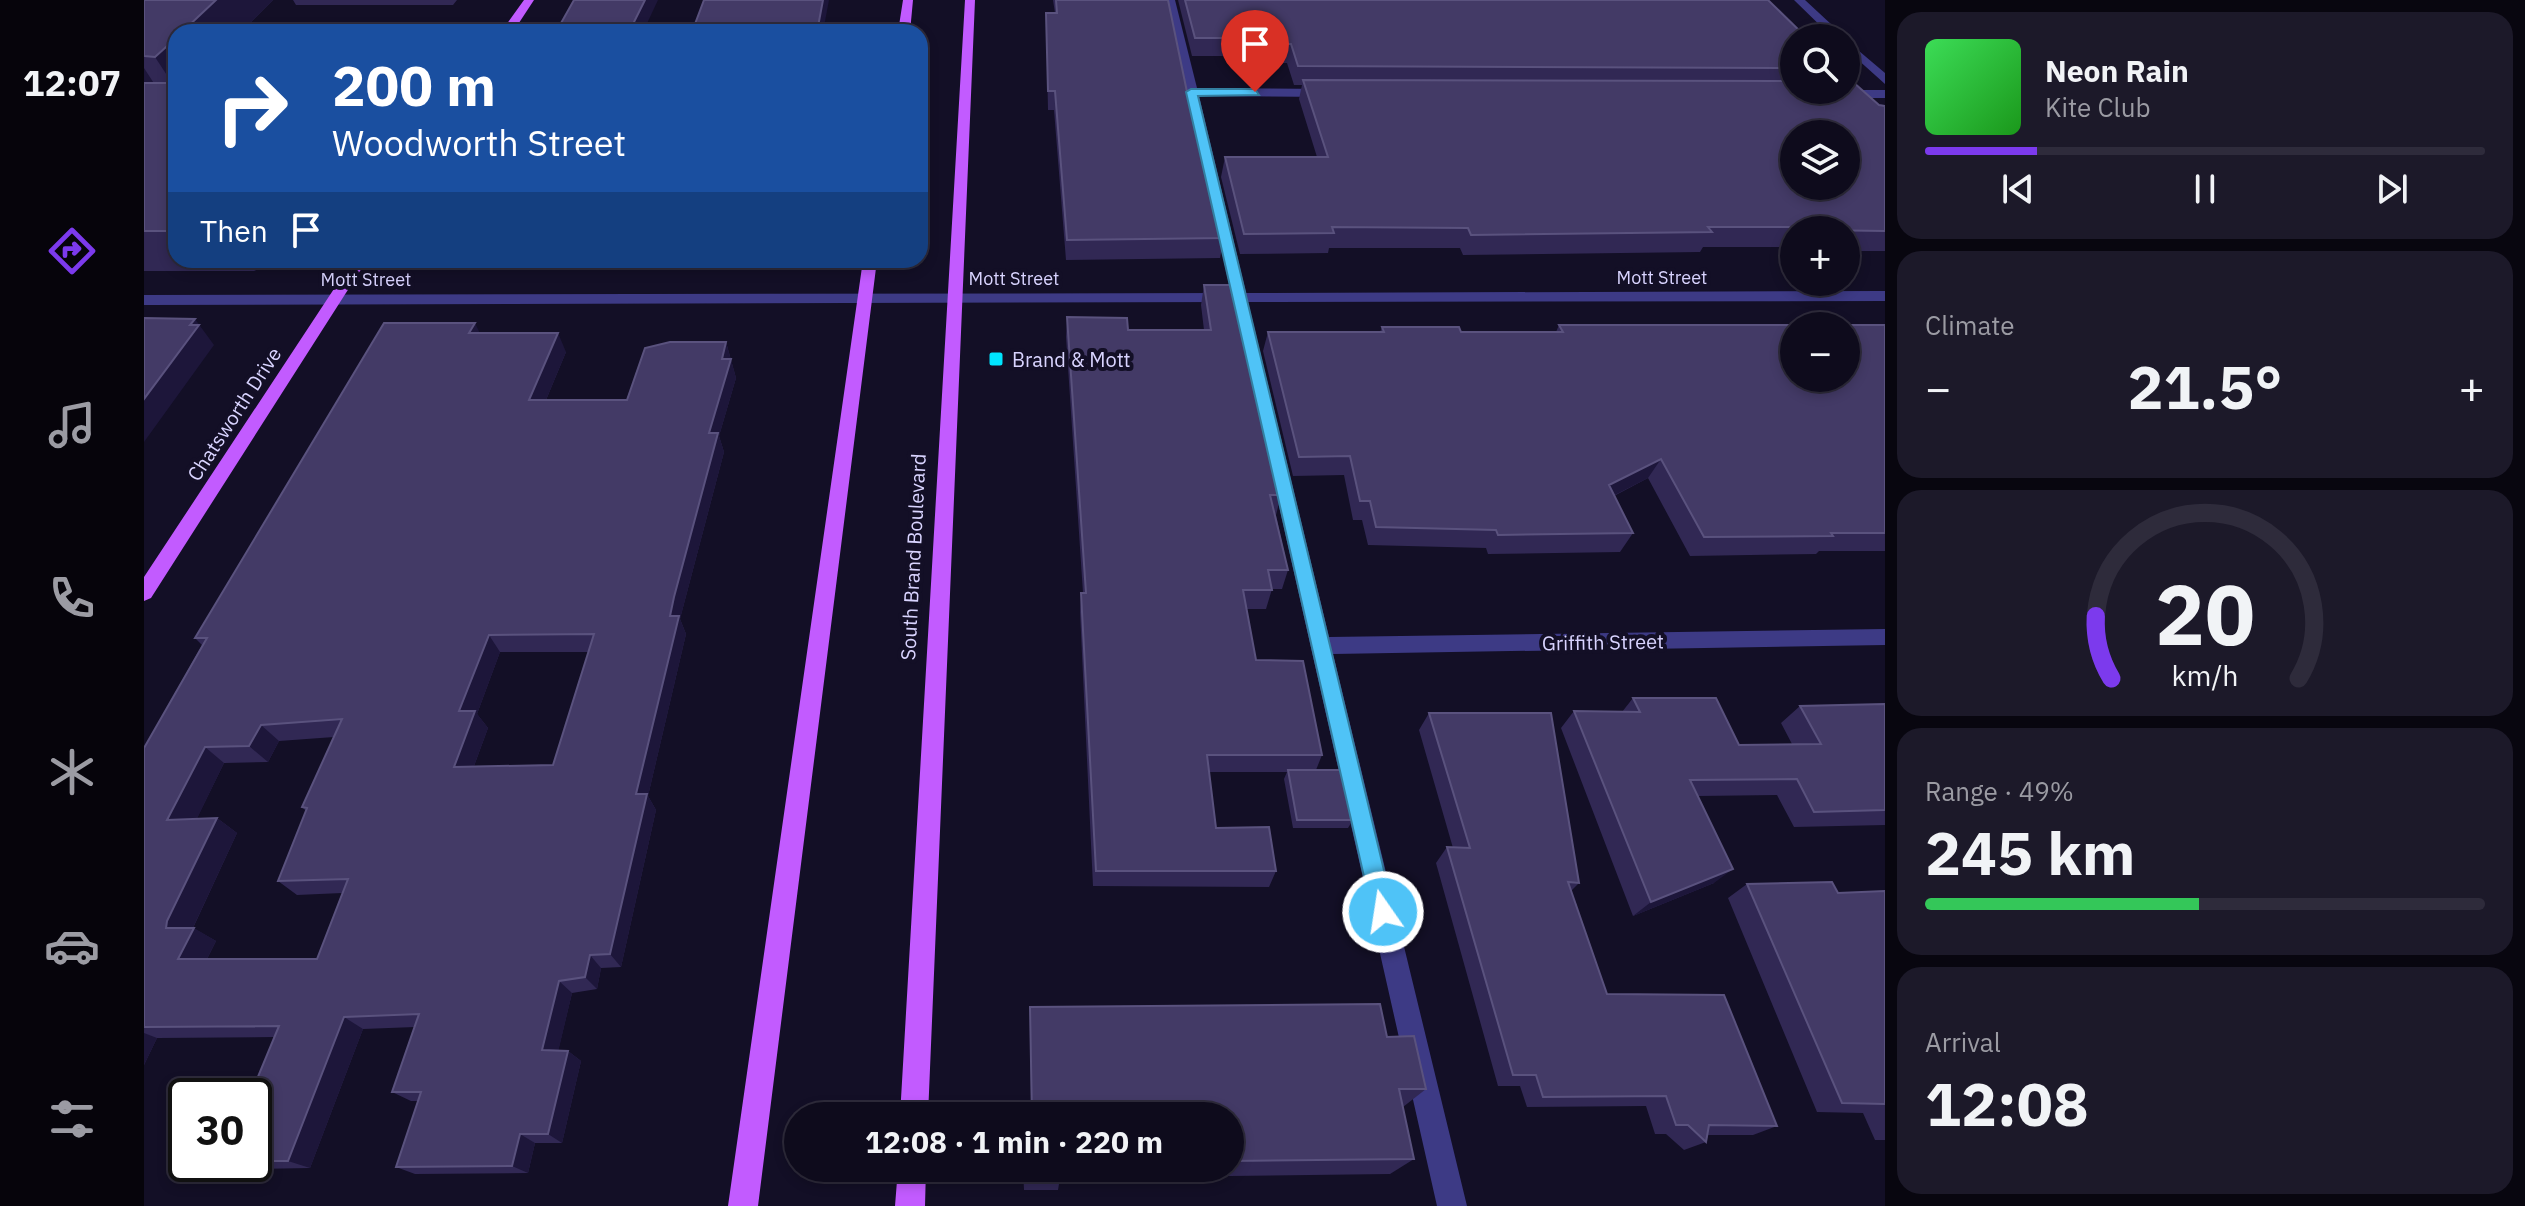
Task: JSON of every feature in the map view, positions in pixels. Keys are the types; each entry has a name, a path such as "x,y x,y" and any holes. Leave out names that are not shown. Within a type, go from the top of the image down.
{"main road":[{"path":"512,24 529,0"},
{"path":"905,24 908,0"},
{"name":"South Brand Boulevard","path":"915,1102 970,0"},
{"name":"Chatsworth Drive","path":"144,593 355,268"},
{"path":"743,1206 869,268"},
{"path":"910,1206 911,1182"}],"street":[{"path":"1170,0 1452,1206"},
{"path":"1799,0 1825,24"},
{"path":"1860,56 1885,80"},
{"path":"1191,92 1335,93"},
{"path":"1860,94 1885,94"},
{"name":"Mott Street","path":"144,300 1885,296"},
{"name":"Griffith Street","path":"1320,646 1885,637"}],"building":[{"path":"144,0 216,0 190,24 168,24 168,45 155,57 144,56"},
{"path":"574,0 645,0 633,24 560,24"},
{"path":"704,0 823,0 818,24 695,24"},
{"path":"1056,0 1168,0 1187,92 1224,238 1067,240 1055,91 1048,91 1046,13 1057,13"},
{"path":"1185,0 1768,0 1793,24 1780,24 1780,68 1298,66 1291,44 1247,44 1244,38 1195,38"},
{"path":"1303,80 1780,81 1780,104 1860,104 1860,88 1879,105 1885,106 1885,231 1860,231 1860,216 1780,216 1780,227 1708,227 1712,232 1471,235 1468,228 1332,227 1334,233 1244,234 1225,157 1328,157"},
{"path":"144,83 168,83 168,231 144,231"},
{"path":"1204,285 1234,285 1275,456 1281,495 1270,495 1288,570 1268,570 1272,590 1243,590 1256,660 1303,661 1322,755 1207,755 1216,828 1269,827 1276,871 1096,871 1081,593 1086,593 1067,317 1127,318 1128,330 1211,330"},
{"path":"144,318 195,319 190,325 199,325 144,399"},
{"path":"384,323 475,323 469,333 558,333 529,400 627,400 645,348 670,342 726,342 722,359 731,359 709,433 718,433 670,616 679,616 636,794 647,794 610,954 590,955 585,977 559,981 542,1050 568,1051 548,1134 520,1134 512,1166 396,1167 421,1092 392,1092 419,1014 344,1017 288,1161 272,1161 272,1078 257,1078 279,1026 144,1027 144,748 207,638 195,638","holes":["594,634 553,765 454,767 475,711 459,711 489,635","342,719 302,807 307,808 278,881 348,879 317,959 178,959 194,928 166,928 167,921 217,818 167,820 205,747 249,746 261,725"]},
{"path":"1559,325 1780,325 1780,392 1860,392 1860,325 1885,325 1885,533 1704,537 1661,459 1609,485 1633,533 1498,535 1496,530 1376,527 1370,501 1360,501 1350,456 1299,457 1268,332 1384,332 1382,327 1459,327 1461,332 1563,332"},
{"path":"1633,698 1716,698 1739,745 1821,744 1800,706 1885,704 1885,810 1814,812 1797,779 1690,780 1733,869 1651,902 1574,711 1640,712"},
{"path":"1429,713 1551,713 1579,883 1568,882 1607,994 1724,995 1777,1126 1709,1125 1706,1142 1688,1125 1676,1125 1666,1096 1543,1097 1536,1075 1513,1075 1447,847 1470,848"},
{"path":"1288,770 1342,770 1353,820 1297,820"},
{"path":"1832,882 1838,893 1885,891 1885,1104 1842,1103 1747,884"},
{"path":"1380,1004 1387,1037 1414,1036 1426,1089 1399,1089 1414,1159 1244,1161 1244,1102 1032,1102 1030,1007"}],"place":[{"name":"Brand & Mott","path":"996,359"}],"route":[{"path":"1255,92 1191,92 1383,912"}]}
